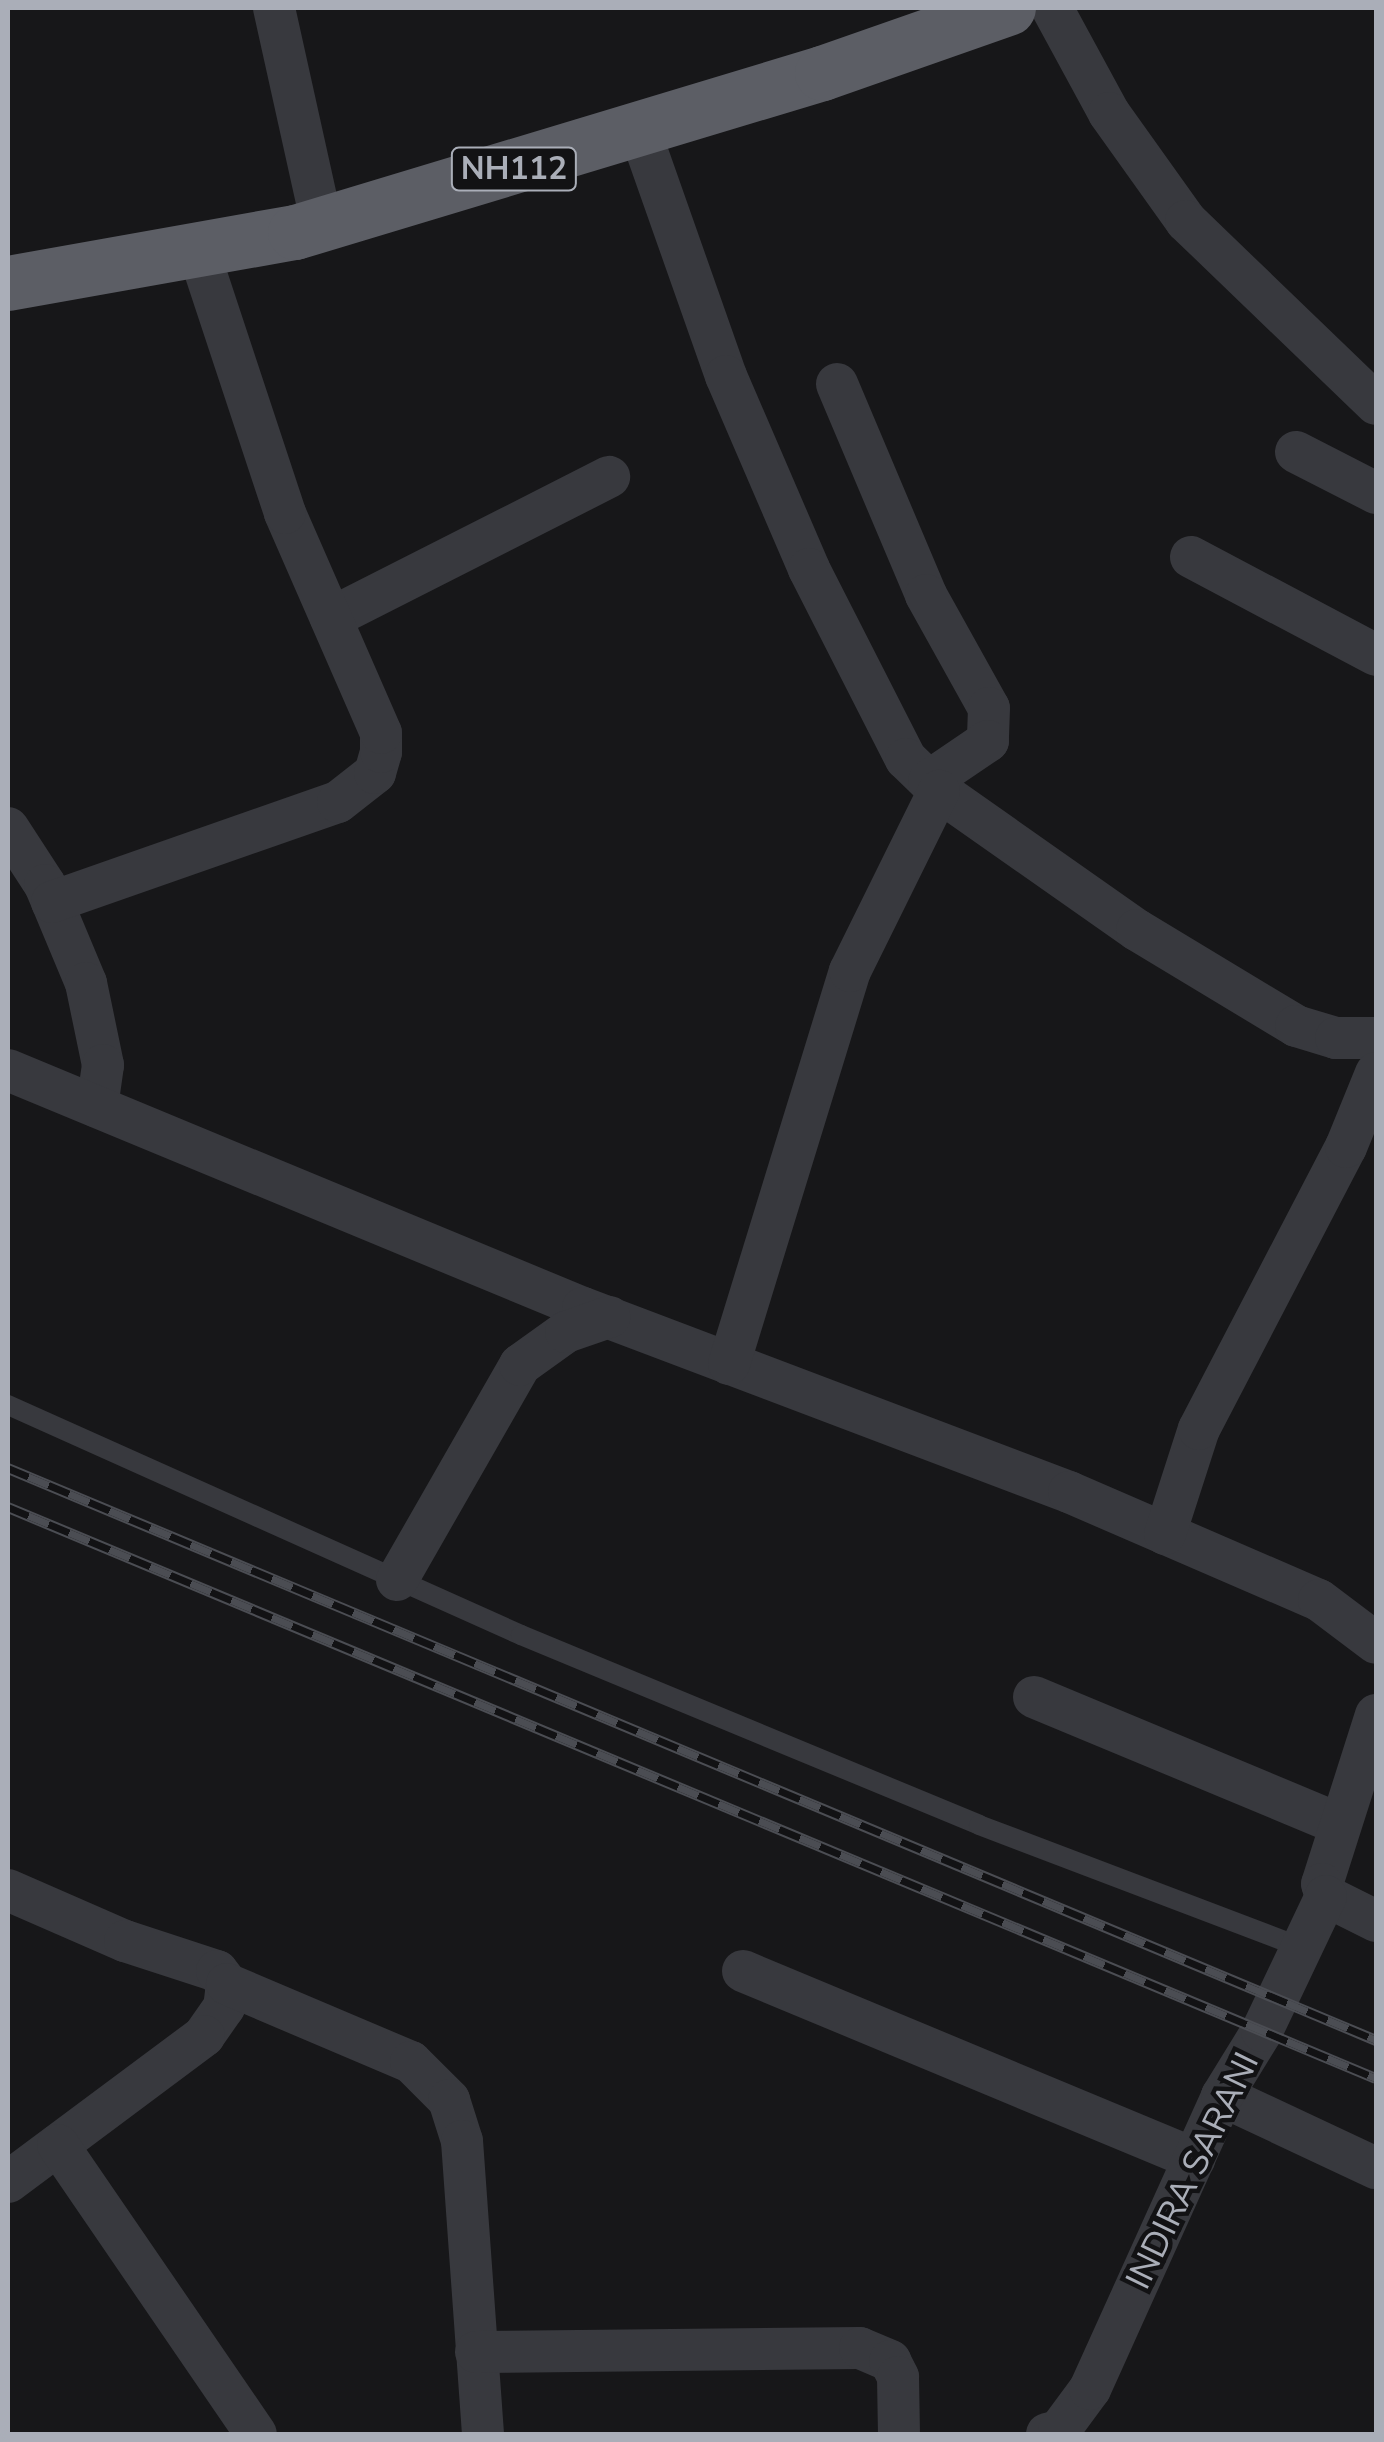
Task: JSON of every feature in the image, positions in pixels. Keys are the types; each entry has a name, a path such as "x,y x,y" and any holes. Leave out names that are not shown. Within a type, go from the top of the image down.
{"highway":[{"name":"NH112","path":"8,282 198,250 322,224 638,129 1008,8"}],"street":[{"path":"274,8 322,224"},
{"path":"1052,8 1109,113 1186,222 1376,404"},
{"path":"638,129 726,376 809,569 874,704 906,759 934,786 1137,930 1296,1026 1336,1038 1376,1038"},
{"path":"52,902 338,802 362,788 375,773 382,733 331,618 227,351 198,250"},
{"path":"730,1364 850,971 934,786 988,740 989,708 926,595 837,384"},
{"path":"1296,452 1376,493"},
{"path":"331,618 609,477"},
{"path":"1190,557 1376,654"},
{"path":"8,828 52,902 97,1027 103,1065 97,1106"},
{"path":"8,1070 608,1317 1165,1534 1318,1600 1376,1644"},
{"path":"1165,1534 1199,1429 1346,1147 1376,1073"},
{"path":"397,1580 520,1365 566,1332 608,1317"},
{"path":"1034,1698 1339,1824"},
{"path":"1376,1715 1324,1866 1326,1896 1376,1921"},
{"path":"8,1890 125,1942 217,1970 227,1984 411,2062 449,2100 462,2141 483,2434"},
{"name":"INDIRA SARANI","path":"1059,2433 1090,2389 1222,2096 1262,2031 1326,1896"},
{"path":"743,1971 1194,2158"},
{"path":"8,2182 204,2036 224,2007 227,1984"},
{"path":"1222,2096 1376,2168"},
{"path":"58,2145 256,2434"},
{"path":"476,2352 860,2348 890,2362 898,2377 899,2434"}],"lane":[{"path":"8,1405 397,1580 979,1826 1300,1948"}],"railway":[{"path":"8,1468 1376,2040"},
{"path":"8,1507 1376,2078"}]}
